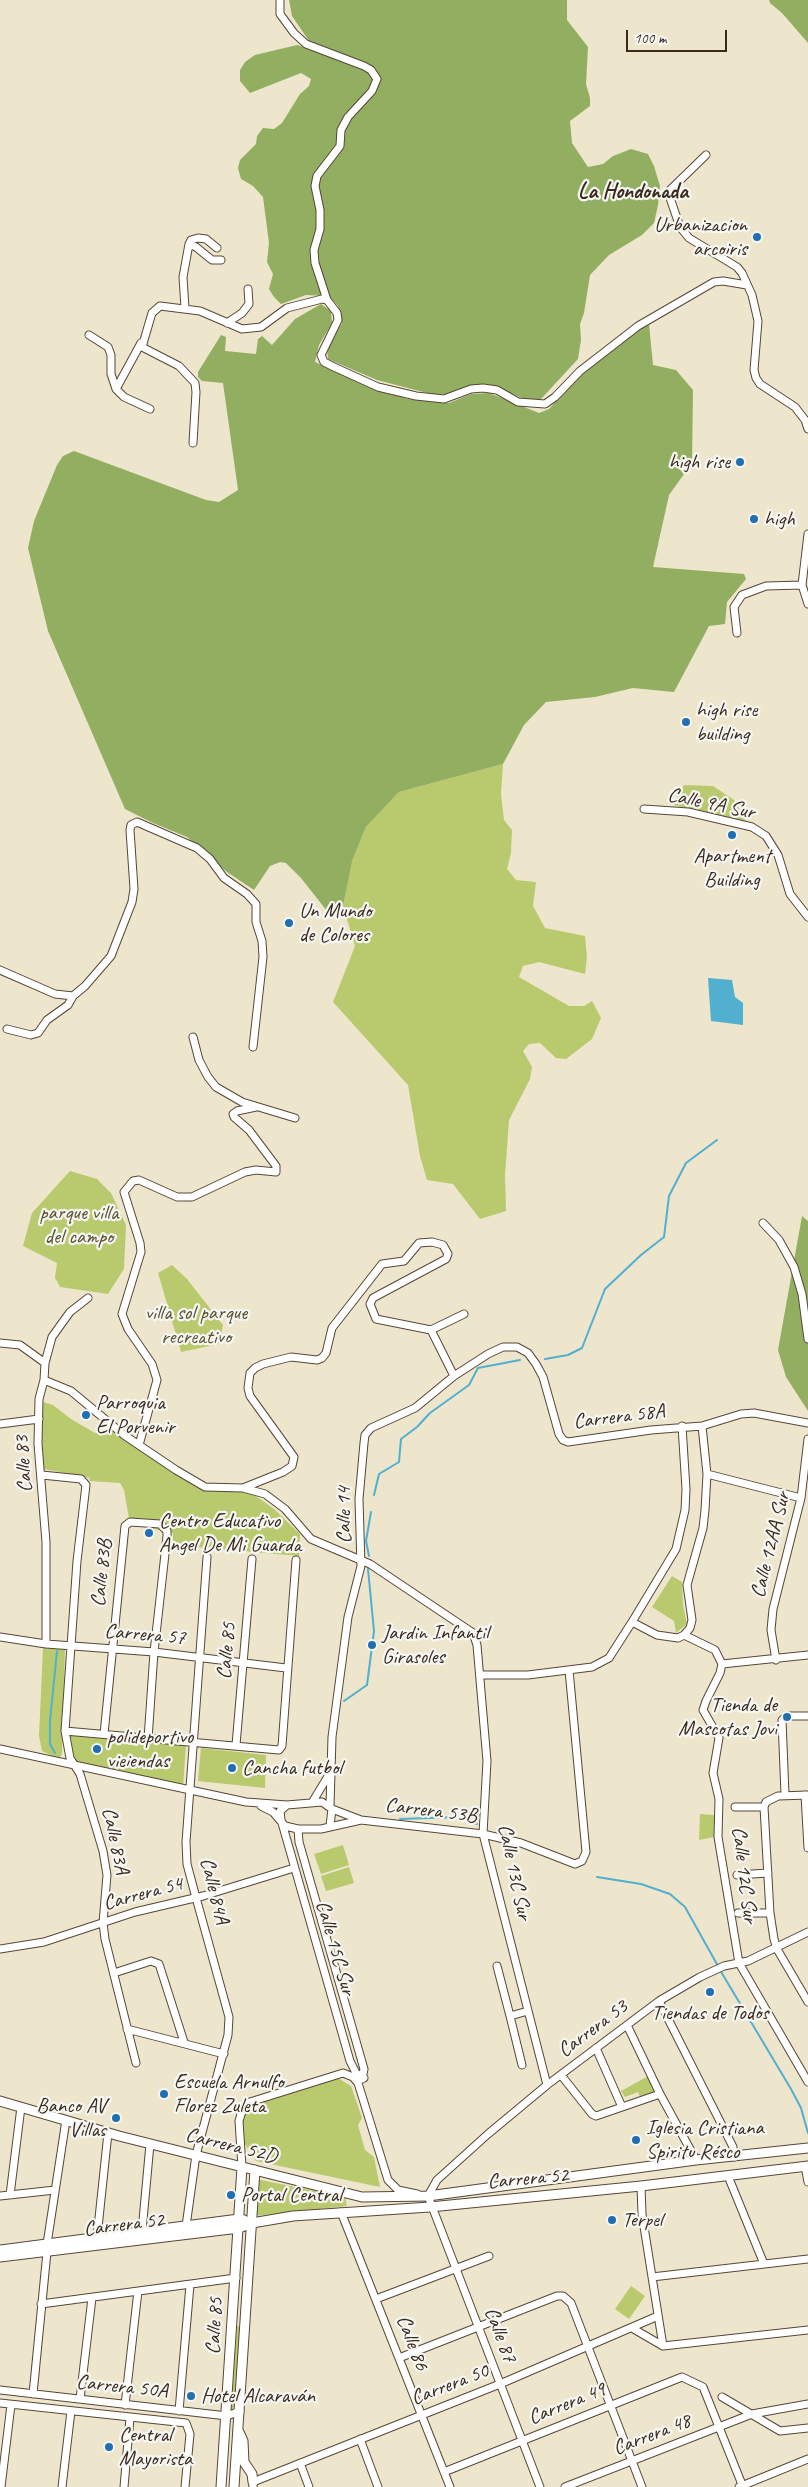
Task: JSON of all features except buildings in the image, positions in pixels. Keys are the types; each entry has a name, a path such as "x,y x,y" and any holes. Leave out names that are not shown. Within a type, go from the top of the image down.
{"main road":[{"name":"Carrera 52D","path":"0,2101 108,2133 362,2196 428,2196"},
{"name":"Carrera 52","path":"428,2196 696,2160 808,2148"},
{"name":"Carrera 52","path":"0,2250 47,2248 239,2228 252,2223 341,2212 430,2207 640,2186 806,2166"},
{"name":"Calle 85","path":"221,2486 242,2167"},
{"name":"Calle 85","path":"234,2487 255,2170"},
{"name":"Carrera 52","path":"0,2258 97,2237 239,2219 252,2223"},
{"path":"227,2416 238,2430 243,2441 244,2462 252,2474 253,2484"}],"street":[{"path":"280,0 280,14 294,33 306,44 364,66 371,70 376,79 372,91 348,117 341,130 340,146 317,176 316,181 315,193 320,210 320,229 314,250 315,263 327,300 337,313 338,320 321,355 324,362 378,386 416,396 444,399 471,389 483,388 497,390 518,402 545,404 555,397 568,381 638,326 714,282 723,281 747,285"},
{"path":"706,155 668,194 680,227 689,238 737,267 742,273 755,305 758,321 754,370 756,378 760,384 795,407 805,420 808,429"},
{"path":"185,308 184,277 191,240 198,238 206,239 217,248"},
{"path":"189,244 196,247 212,260 221,260"},
{"path":"227,323 247,307 248,289"},
{"path":"116,389 147,335 152,313 156,308 167,306 200,311 242,329 261,327 287,308 322,299 327,300"},
{"path":"89,335 108,347 111,355 111,374 116,389 124,397 150,409"},
{"path":"141,343 145,350 179,366 195,383 193,444"},
{"path":"808,534 802,585 808,604"},
{"path":"737,633 734,607 742,596 766,586 802,585"},
{"name":"Calle 9A Sur","path":"644,810 688,812 752,827 766,836 778,855 790,894 808,917"},
{"path":"7,1029 31,1035 38,1033 47,1020 68,1005 73,996 85,986 111,956 123,929 134,889 130,830 131,825 137,822 198,848 210,859 224,878 247,894 256,904 256,922 262,941 263,966 253,1047"},
{"path":"0,970 55,994 73,996"},
{"path":"193,1037 199,1060 210,1081 216,1087 242,1102 256,1107 279,1111 296,1118"},
{"path":"139,1445 157,1380 152,1364 128,1329 122,1314 141,1252 140,1243 124,1199 124,1192 133,1181 139,1180 177,1197 192,1198 244,1172 256,1170 276,1172 276,1166 249,1130 233,1114 237,1111 256,1107"},
{"path":"763,1224 779,1240 794,1268 802,1294 808,1339"},
{"path":"243,1488 290,1468 294,1457 250,1396 248,1388 250,1373 263,1364 291,1357 317,1360 322,1358 326,1353 332,1328 382,1264 404,1261 419,1243 432,1242 443,1245 448,1254 446,1259 374,1298 370,1304 376,1319 431,1330 464,1314"},
{"name":"Calle 83","path":"46,1644 46,1542 39,1452 39,1399 44,1380 45,1362 52,1337 58,1326 70,1312 88,1298"},
{"path":"431,1330 454,1376"},
{"path":"0,1343 20,1345 45,1362"},
{"name":"Calle 14","path":"330,1826 332,1737 348,1617 362,1559 359,1498 365,1435 371,1428 415,1408 454,1376 495,1350 503,1347 517,1348"},
{"name":"Carrera 58A","path":"517,1348 528,1354 540,1370 559,1434 563,1440 568,1442 682,1426 702,1426 741,1414 754,1413 808,1423"},
{"path":"44,1380 71,1391 124,1435 205,1487 243,1488 265,1494 278,1503 311,1539 330,1549 362,1559"},
{"path":"0,1424 39,1419"},
{"path":"480,1675 528,1675 592,1667 604,1663 610,1658 676,1549 685,1510 686,1489 682,1426"},
{"path":"632,1622 657,1635 678,1638 684,1635 690,1628 692,1620 688,1585 703,1528 707,1474 702,1426"},
{"name":"Calle 12AA Sur","path":"776,1660 771,1630 773,1609 801,1498 808,1439"},
{"path":"707,1474 801,1498"},
{"name":"Calle 83A","path":"42,1475 81,1479 86,1485 68,1645 70,1657 65,1731 70,1758 80,1774 100,1843 107,1875 103,1923 136,2063"},
{"name":"Calle 83B","path":"104,1734 125,1526 130,1522 160,1524 167,1531 154,1652"},
{"name":"Calle 84A","path":"186,2226 196,2155 224,2054 229,2017 187,1864 186,1850 207,1557"},
{"name":"Calle 85","path":"236,1745 252,1559"},
{"name":"Calle 13C Sur","path":"362,1559 473,1633 476,1639 488,1761 484,1834 547,2085"},
{"path":"65,1731 279,1750 282,1746 286,1668 296,1560"},
{"path":"684,1635 715,1650 722,1664 776,1660 808,1655"},
{"name":"Carrera 57","path":"0,1637 46,1644 154,1652 286,1668"},
{"path":"148,1739 154,1652"},
{"name":"Calle 12C Sur","path":"722,1664 720,1673 703,1710 719,1738 713,1773 719,1799 718,1837 739,1963 808,2082"},
{"name":"Carrera 53B","path":"313,1801 322,1802 331,1808 361,1820 484,1834 521,1843 575,1864 582,1862 586,1852 569,1670"},
{"path":"785,1794 783,1718 808,1716"},
{"path":"0,1749 254,1803 286,1805 313,1801 331,1770"},
{"path":"808,1848 807,1795 785,1794 766,1802 764,1807 770,1913 777,1949 805,1990 808,2002"},
{"path":"254,1803 274,1812 282,1821 298,1829"},
{"path":"282,1821 280,1811 286,1805"},
{"path":"735,1808 764,1807"},
{"name":"Carrera 53B","path":"298,1829 314,1830 361,1820"},
{"name":"Calle 15C Sur","path":"282,1821 350,2061 361,2080 388,2180 398,2190 428,2196"},
{"name":"Calle 15C Sur","path":"298,1829 299,1842 364,2069 361,2080"},
{"name":"Carrera 54","path":"0,1950 44,1942 135,1912 196,1898 294,1868"},
{"path":"737,1875 768,1872"},
{"path":"738,1913 770,1913"},
{"name":"Carrera 53","path":"428,2196 437,2180 450,2167 547,2085 659,2001 724,1966 739,1963 777,1949 808,1932"},
{"path":"114,1973 151,1962 159,1964 184,2042"},
{"path":"497,1966 522,2065"},
{"path":"659,2001 733,2147 734,2157"},
{"path":"510,2016 528,2011"},
{"path":"627,2025 660,2094 696,2160"},
{"path":"127,2028 224,2054"},
{"path":"596,2048 622,2107"},
{"path":"242,2167 239,2121 241,2114 250,2102 343,2073 347,2070 350,2061"},
{"path":"343,2073 361,2080"},
{"path":"561,2075 592,2114 596,2116 660,2094"},
{"path":"10,2195 20,2106"},
{"path":"33,2394 47,2248 66,2120"},
{"path":"97,2237 108,2133"},
{"path":"142,2232 150,2144"},
{"path":"806,2166 808,2182"},
{"path":"728,2176 764,2264"},
{"path":"640,2186 663,2346"},
{"path":"0,2196 55,2190"},
{"name":"Calle 87","path":"428,2196 430,2207 456,2269 540,2487"},
{"name":"Calle 86","path":"341,2212 450,2487"},
{"path":"376,2299 489,2256"},
{"path":"652,2277 808,2259"},
{"path":"41,2304 236,2278"},
{"path":"179,2411 190,2284"},
{"path":"125,2405 138,2291"},
{"path":"399,2358 557,2296 563,2296 571,2303 642,2487"},
{"path":"80,2400 92,2298"},
{"name":"Carrera 50","path":"253,2484 300,2463 500,2384 658,2316"},
{"path":"632,2328 663,2346 808,2330"},
{"name":"Carrera 49","path":"444,2472 682,2376 703,2387 716,2426"},
{"name":"Carrera 50A","path":"0,2390 227,2416 240,2411"},
{"path":"722,2398 780,2431 808,2428"},
{"path":"0,2403 186,2423 190,2428 190,2434 184,2487"},
{"path":"1,2487 11,2404"},
{"name":"Carrera 48","path":"565,2487 716,2426 752,2414 808,2404"},
{"path":"62,2487 71,2411"},
{"path":"124,2487 130,2418"},
{"path":"716,2426 741,2486 808,2459"},
{"path":"360,2439 378,2487"},
{"path":"300,2463 309,2487"}],"green space":[{"path":"289,0 567,0 567,20 588,47 586,84 590,98 590,106 570,121 572,143 588,167 603,164 613,156 631,149 648,154 660,186 654,223 642,235 609,255 590,275 584,313 580,324 581,340 578,359 541,399 526,400 500,388 476,384 455,393 435,395 377,380 328,359 327,349 342,323 338,306 329,296 306,295 281,304 274,297 269,289 273,274 267,262 269,243 263,197 253,186 241,179 238,168 240,160 256,144 257,136 263,128 274,129 282,123 300,94 309,86 311,79 301,73 250,93 240,81 240,70 245,62 255,55 297,45 308,48 309,41 292,16"},
{"path":"769,0 808,0 808,43 782,13 770,3"},
{"path":"321,304 331,311 332,323 319,345 315,362 407,399 449,403 471,394 489,393 539,413 549,409 575,380 645,325 649,324 653,365 676,370 693,390 692,463 669,495 653,567 744,574 746,579 727,602 725,624 709,626 674,692 633,688 595,697 546,702 524,725 503,764 399,792 366,827 352,861 343,906 327,911 301,878 286,863 280,862 270,866 254,890 227,872 187,837 125,809 48,631 28,548 34,521 57,465 63,456 74,451 206,500 219,502 238,490 223,383 202,381 198,377 198,372 221,335 226,337 225,351 256,354 258,339 262,336 272,345 295,319"},
{"path":"503,764 501,794 504,820 512,830 511,853 507,869 516,880 536,882 533,906 545,928 585,936 587,957 585,974 539,962 523,966 519,977 569,1006 584,1006 592,1001 601,1018 592,1039 566,1059 556,1058 540,1043 529,1044 523,1051 532,1067 530,1079 509,1120 505,1175 506,1211 480,1219 453,1184 427,1180 420,1156 408,1085 333,1002 355,946 343,906 351,863 366,827 399,792"},
{"path":"684,785 713,786 734,800 746,821 673,805"},
{"name":"parque villa del campo","path":"70,1171 97,1179 111,1193 126,1225 124,1269 108,1294 60,1287 55,1278 57,1263 23,1246 32,1213"},
{"path":"802,1216 808,1221 808,1411 786,1377 778,1350"},
{"name":"villa sol parque recreativo","path":"172,1265 187,1279 223,1325 219,1344 181,1352 158,1273"},
{"path":"43,1402 53,1405 71,1419 95,1433 108,1426 150,1457 205,1489 246,1489 274,1509 300,1534 299,1556 173,1545 173,1533 130,1524 124,1490 120,1483 89,1481 90,1478 44,1469 39,1439"},
{"path":"672,1576 682,1582 683,1605 687,1624 676,1633 674,1621 652,1607"},
{"path":"43,1648 65,1649 62,1754 59,1759 42,1751 39,1736"},
{"path":"71,1733 186,1745 183,1787 78,1763 68,1743"},
{"name":"Cancha futbol","path":"201,1748 266,1755 265,1788 198,1781"},
{"path":"700,1814 714,1815 714,1837 699,1840"},
{"path":"343,1845 349,1865 321,1874 314,1854"},
{"path":"349,1867 354,1883 326,1891 321,1876"},
{"path":"650,2075 658,2091 640,2097 638,2092 625,2097 621,2091"},
{"path":"336,2077 351,2086 362,2118 358,2125 365,2150 374,2157 380,2187 256,2161 240,2137 242,2118 246,2110 254,2104"},
{"path":"256,2179 345,2197 347,2206 254,2216"},
{"path":"631,2286 645,2296 629,2319 615,2309"},
{"path":"237,2326 243,2327 237,2404 231,2410"}],"water":[{"path":"708,978 732,980 735,997 743,1003 743,1025 711,1021"}],"waterway":[{"path":"545,1359 568,1355 582,1348 605,1289 641,1255 664,1237 669,1196 686,1163 717,1140"},
{"path":"374,1495 379,1474 399,1462 401,1439 417,1427 430,1413 469,1385 478,1368 520,1360"},
{"path":"369,1556 366,1541 371,1512"},
{"path":"344,1701 367,1685 374,1631 368,1569"},
{"path":"55,1753 50,1744 50,1721 57,1651"},
{"path":"400,1819 457,1817 477,1824"},
{"path":"597,1877 641,1884 670,1894 685,1907 718,1966"},
{"path":"720,1970 791,2089 801,2108 808,2133"}],"place":[{"name":"Urbanizacion arcoiris","path":"757,237"},
{"name":"high rise","path":"740,462"},
{"name":"high","path":"754,519"},
{"name":"high rise building","path":"686,722"},
{"name":"Apartment Building","path":"732,835"},
{"name":"Un Mundo de Colores","path":"289,923"},
{"name":"Parroquia El Porvenir","path":"86,1415"},
{"name":"Centro Educativo Angel De Mi Guarda","path":"149,1533"},
{"name":"Jardin Infantil Girasoles","path":"372,1645"},
{"name":"Tienda de Mascotas Jovi","path":"787,1717"},
{"name":"polideportivo vieiendas","path":"97,1749"},
{"name":"Cancha futbol","path":"232,1768"},
{"name":"Tiendas de Todos","path":"710,1992"},
{"name":"Escuela Arnulfo Florez Zuleta","path":"164,2094"},
{"name":"Banco AV Villas","path":"116,2118"},
{"name":"Iglesia Cristiana Spiritu Résco","path":"636,2140"},
{"name":"Portal Central","path":"231,2195"},
{"name":"Terpel","path":"612,2220"},
{"name":"Hotel Alcaraván","path":"191,2396"},
{"name":"Central Mayorista","path":"109,2447"}],"district":[{"name":"La Hondonada","path":"633,192"}]}
